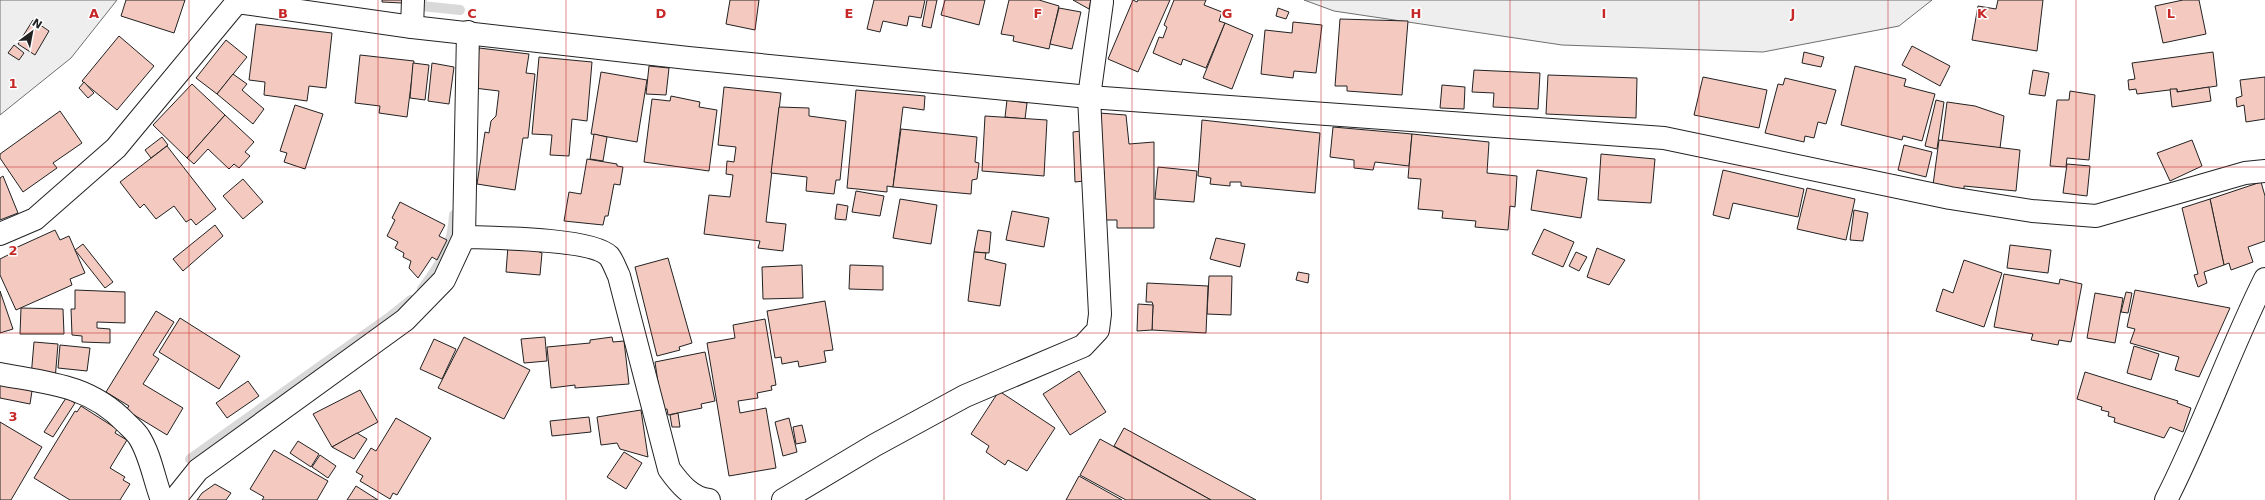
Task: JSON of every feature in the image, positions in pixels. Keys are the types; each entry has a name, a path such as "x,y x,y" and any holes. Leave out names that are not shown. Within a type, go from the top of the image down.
{"street":[{"path":"412,27 413,0"},
{"path":"0,234 34,219 116,148 237,1 412,27 468,32 688,58 1089,97 1664,138 1950,198 2032,211 2096,216 2245,173 2265,170"},
{"path":"783,500 875,445 965,396 1083,346 1098,330 1100,314 1089,97 1102,2"},
{"path":"174,500 198,470 405,320 444,280 464,237 468,32"},
{"path":"464,237 539,240 594,248 609,256 619,276 669,469 680,485 703,500"},
{"path":"2166,500 2190,455 2249,310 2265,279"},
{"path":"0,374 65,386 87,394 115,412 139,436 148,454 153,475 162,500"}],"shaded area":[{"path":"0,0 117,0 71,58 0,115"},
{"path":"1304,0 1932,0 1899,26 1763,52 1562,45 1334,11"}],"building":[{"path":"126,0 185,0 174,33 121,16"},
{"path":"382,0 402,0 402,3 382,2"},
{"path":"730,0 759,0 755,30 726,24"},
{"path":"874,0 925,0 921,18 909,16 907,26 883,21 880,32 867,29"},
{"path":"927,0 937,0 931,28 922,26"},
{"path":"945,0 985,0 979,25 941,15"},
{"path":"1009,0 1039,0 1059,6 1049,49 1013,41 1014,36 1001,34"},
{"path":"1073,0 1091,0 1089,9"},
{"path":"1133,0 1137,2 1138,0 1170,0 1138,72 1108,59"},
{"path":"1174,0 1206,0 1204,5 1222,12 1219,21 1225,23 1206,68 1183,59 1181,65 1153,53 1159,37 1163,38 1167,27 1164,25"},
{"path":"1998,0 2043,0 2037,51 1972,40 1978,6 1996,9"},
{"path":"2183,0 2199,0 2206,34 2163,43 2155,6"},
{"path":"1059,8 1081,12 1072,49 1050,44"},
{"path":"1278,8 1289,12 1286,19 1276,16"},
{"path":"1340,19 1408,21 1402,95 1347,91 1347,86 1335,86"},
{"path":"33,20 49,31 35,55 18,44"},
{"path":"1293,22 1322,25 1316,73 1294,71 1293,78 1261,74 1265,30 1292,33"},
{"path":"1225,23 1253,35 1232,89 1203,78"},
{"path":"256,24 332,33 326,88 309,86 307,101 264,95 265,82 249,80"},
{"path":"119,36 154,66 117,110 82,81"},
{"path":"226,40 247,57 217,94 196,78"},
{"path":"14,45 24,53 19,60 8,53"},
{"path":"1912,46 1950,66 1940,86 1902,65"},
{"path":"479,48 529,54 526,73 535,74 528,138 523,138 515,190 477,184 485,132 489,133 491,121 496,116 499,91 474,88"},
{"path":"1804,52 1824,57 1821,67 1802,63"},
{"path":"2213,52 2217,86 2177,92 2177,89 2137,94 2136,89 2129,90 2128,80 2135,79 2132,63"},
{"path":"360,55 414,61 407,117 379,113 380,106 355,103"},
{"path":"539,57 592,62 587,121 572,119 569,156 550,155 552,135 532,134"},
{"path":"413,63 429,65 425,100 410,98"},
{"path":"432,63 454,67 449,104 428,101"},
{"path":"649,66 669,68 666,95 646,94"},
{"path":"1855,66 1906,79 1904,86 1935,94 1922,141 1903,136 1902,140 1841,125"},
{"path":"1474,70 1540,73 1538,109 1493,107 1494,93 1472,92"},
{"path":"2033,70 2049,73 2045,96 2029,94"},
{"path":"601,72 647,80 637,142 591,134"},
{"path":"233,74 247,84 242,90 264,109 253,124 217,94"},
{"path":"1548,75 1637,78 1636,118 1546,114"},
{"path":"1703,77 1767,90 1759,128 1694,115"},
{"path":"2265,77 2265,119 2246,122 2244,105 2237,107 2236,98 2242,96 2240,80"},
{"path":"1785,78 1836,90 1826,124 1818,122 1814,138 1805,136 1804,142 1765,133 1778,84 1783,85"},
{"path":"84,82 94,93 88,98 79,88"},
{"path":"192,84 225,115 187,158 153,125"},
{"path":"1442,85 1465,87 1464,109 1440,108"},
{"path":"724,87 781,93 766,222 786,224 783,251 758,248 760,241 704,234 709,195 730,197 733,175 726,174 727,161 734,162 736,147 718,145"},
{"path":"2209,87 2211,101 2172,107 2170,89 2177,89 2177,92"},
{"path":"856,90 925,96 924,110 903,107 893,187 887,186 887,192 847,188"},
{"path":"2070,91 2095,95 2089,160 2067,158 2066,167 2050,166 2057,100 2069,100"},
{"path":"671,96 700,102 699,107 717,110 709,171 644,162 652,99 670,101"},
{"path":"1007,100 1027,103 1025,119 1005,117"},
{"path":"1936,100 1944,102 1937,149 1925,146"},
{"path":"1947,102 1975,106 2004,116 2000,148 1942,141"},
{"path":"295,105 323,114 305,169 284,162 287,153 280,151"},
{"path":"779,107 809,108 809,116 846,121 840,180 836,180 834,194 806,191 807,177 771,173"},
{"path":"60,111 82,143 53,163 57,168 23,192 0,158 0,154"},
{"path":"1099,113 1126,115 1129,144 1154,142 1154,228 1117,228 1117,220 1104,220 1104,171 1100,171"},
{"path":"225,115 254,142 245,152 250,156 239,168 234,164 229,169 208,149 194,164 187,158"},
{"path":"985,116 1047,120 1044,176 982,171"},
{"path":"1202,120 1320,133 1315,193 1241,186 1241,182 1230,182 1230,186 1210,184 1211,178 1198,176"},
{"path":"1333,127 1412,134 1409,166 1375,162 1373,170 1354,168 1354,160 1330,157"},
{"path":"901,129 977,137 975,162 979,163 977,179 972,180 971,194 893,187"},
{"path":"1081,131 1084,181 1075,182 1073,132"},
{"path":"594,134 607,137 603,161 590,159"},
{"path":"1412,134 1489,142 1487,173 1517,176 1515,207 1510,206 1508,230 1475,227 1476,221 1442,218 1443,211 1418,209 1421,179 1408,178"},
{"path":"162,137 168,145 151,158 145,150"},
{"path":"1939,140 2020,150 2016,191 1964,186 1964,189 1933,185"},
{"path":"2192,140 2202,166 2170,181 2157,153"},
{"path":"1904,145 1932,152 1926,177 1898,170"},
{"path":"167,146 216,209 196,225 191,219 186,222 174,206 156,219 144,204 140,208 120,182"},
{"path":"1601,154 1655,159 1651,203 1598,200"},
{"path":"587,159 617,164 617,166 623,167 620,185 614,184 608,216 605,216 603,225 564,221 569,192 581,194"},
{"path":"2067,164 2090,166 2087,196 2063,193"},
{"path":"1158,167 1197,171 1194,202 1155,199"},
{"path":"1537,170 1587,178 1581,218 1531,210"},
{"path":"1723,170 1804,189 1798,217 1733,203 1729,219 1713,215"},
{"path":"3,176 18,213 0,220 0,178"},
{"path":"243,179 263,202 243,219 223,196"},
{"path":"2261,182 2265,196 2265,241 2248,247 2253,262 2231,270 2229,263 2224,265 2210,199"},
{"path":"1807,188 1855,199 1846,240 1797,229"},
{"path":"856,191 884,196 880,216 852,212"},
{"path":"900,199 937,205 931,244 893,238"},
{"path":"2210,199 2224,265 2204,272 2207,283 2198,287 2194,275 2198,274 2182,208"},
{"path":"400,202 445,225 439,236 447,240 437,260 432,257 418,278 409,268 411,261 403,257 404,253 395,248 398,242 387,236 395,220 392,218"},
{"path":"837,204 848,206 846,220 835,219"},
{"path":"1854,210 1868,213 1863,241 1850,240"},
{"path":"1012,211 1049,218 1044,247 1006,240"},
{"path":"215,225 223,236 183,271 173,259"},
{"path":"1544,229 1574,242 1563,267 1532,254"},
{"path":"55,230 60,240 69,236 85,273 70,279 72,285 16,310 0,275 0,259 12,253 11,250"},
{"path":"978,230 991,232 989,253 974,252"},
{"path":"1216,238 1245,244 1240,267 1210,259"},
{"path":"83,244 113,282 105,288 75,250"},
{"path":"2010,245 2051,250 2048,273 2007,268"},
{"path":"508,246 539,248 539,252 542,253 540,275 506,272"},
{"path":"1597,248 1625,260 1609,285 1587,277"},
{"path":"974,252 986,253 985,259 1006,264 1000,306 968,301"},
{"path":"1576,252 1587,257 1579,271 1569,266"},
{"path":"668,258 692,343 679,347 680,350 657,356 635,267"},
{"path":"1964,260 2002,273 1984,327 1936,311 1943,289 1953,293"},
{"path":"802,265 803,298 763,299 762,267"},
{"path":"850,265 883,266 883,290 849,289"},
{"path":"1298,272 1309,274 1308,283 1296,280"},
{"path":"2004,274 2059,284 2060,279 2082,284 2071,342 2059,340 2058,345 2031,340 2033,334 1994,327"},
{"path":"1209,276 1232,276 1231,315 1207,314"},
{"path":"1147,283 1208,286 1206,333 1152,330 1153,305 1152,302 1146,302"},
{"path":"75,290 125,292 125,323 97,322 97,328 110,329 110,343 82,342 82,336 72,335 71,309 75,309"},
{"path":"2135,290 2230,308 2199,377 2175,370 2179,357 2130,343 2135,329 2127,327"},
{"path":"0,291 13,329 0,333"},
{"path":"2126,292 2132,293 2128,313 2121,312"},
{"path":"2095,293 2123,298 2115,343 2087,338"},
{"path":"825,301 833,350 824,351 826,362 799,367 798,361 782,364 781,357 775,358 767,311"},
{"path":"1138,304 1153,305 1152,330 1137,331"},
{"path":"21,308 63,309 64,334 20,334"},
{"path":"156,311 174,322 153,355 159,359 143,384 183,408 167,435 126,410 129,406 106,392"},
{"path":"180,318 240,356 219,389 159,352"},
{"path":"765,319 776,385 771,386 772,390 757,393 758,398 738,401 740,413 766,408 776,468 729,476 707,343 735,338 733,325"},
{"path":"464,337 530,370 504,419 438,388"},
{"path":"545,337 547,361 524,363 521,339"},
{"path":"612,337 613,342 624,341 629,384 575,388 575,385 551,388 547,347 590,343 590,340"},
{"path":"434,339 456,349 442,379 420,369"},
{"path":"34,342 58,344 55,380 31,377"},
{"path":"60,345 90,348 87,371 58,368"},
{"path":"2134,346 2159,354 2151,380 2127,373"},
{"path":"705,352 715,401 701,404 702,408 668,415 667,409 662,410 655,362"},
{"path":"1079,371 1106,412 1070,435 1043,394"},
{"path":"2085,372 2178,401 2177,403 2191,408 2183,432 2170,427 2164,438 2114,422 2115,418 2108,416 2109,412 2101,410 2102,407 2077,399"},
{"path":"248,381 259,396 227,418 216,403"},
{"path":"0,384 32,391 30,404 0,398"},
{"path":"360,390 378,422 332,447 313,414"},
{"path":"999,391 1055,428 1027,471 1008,460 1005,465 986,452 989,446 971,434"},
{"path":"66,398 75,403 53,437 44,432"},
{"path":"81,406 117,429 115,433 127,440 110,468 125,477 123,480 130,484 120,500 70,500 34,478 75,411 77,412"},
{"path":"641,410 648,457 620,449 617,443 601,445 597,417"},
{"path":"678,413 680,427 672,427 670,415"},
{"path":"589,417 591,432 552,436 550,421"},
{"path":"396,418 431,438 397,495 393,493 390,499 360,481 363,476 356,472 371,448 376,451"},
{"path":"789,418 797,452 783,456 775,422"},
{"path":"0,422 42,447 11,500 0,500"},
{"path":"802,425 806,442 796,444 793,427"},
{"path":"1124,428 1256,500 1211,500 1114,446"},
{"path":"357,433 367,439 354,459 332,447"},
{"path":"1100,439 1211,500 1126,500 1080,475"},
{"path":"298,441 319,454 311,467 290,453"},
{"path":"274,450 328,481 317,500 262,500 264,497 250,489"},
{"path":"624,452 642,463 626,489 607,477"},
{"path":"320,455 336,466 328,478 312,467"},
{"path":"1079,476 1122,500 1066,500"},
{"path":"215,484 231,493 226,500 197,500 202,493"},
{"path":"356,486 378,500 347,500"}],"waterway":[{"path":"422,0 422,6 460,10"},
{"path":"422,289 440,263 448,245 454,215"},
{"path":"190,459 391,316 411,300"}]}
